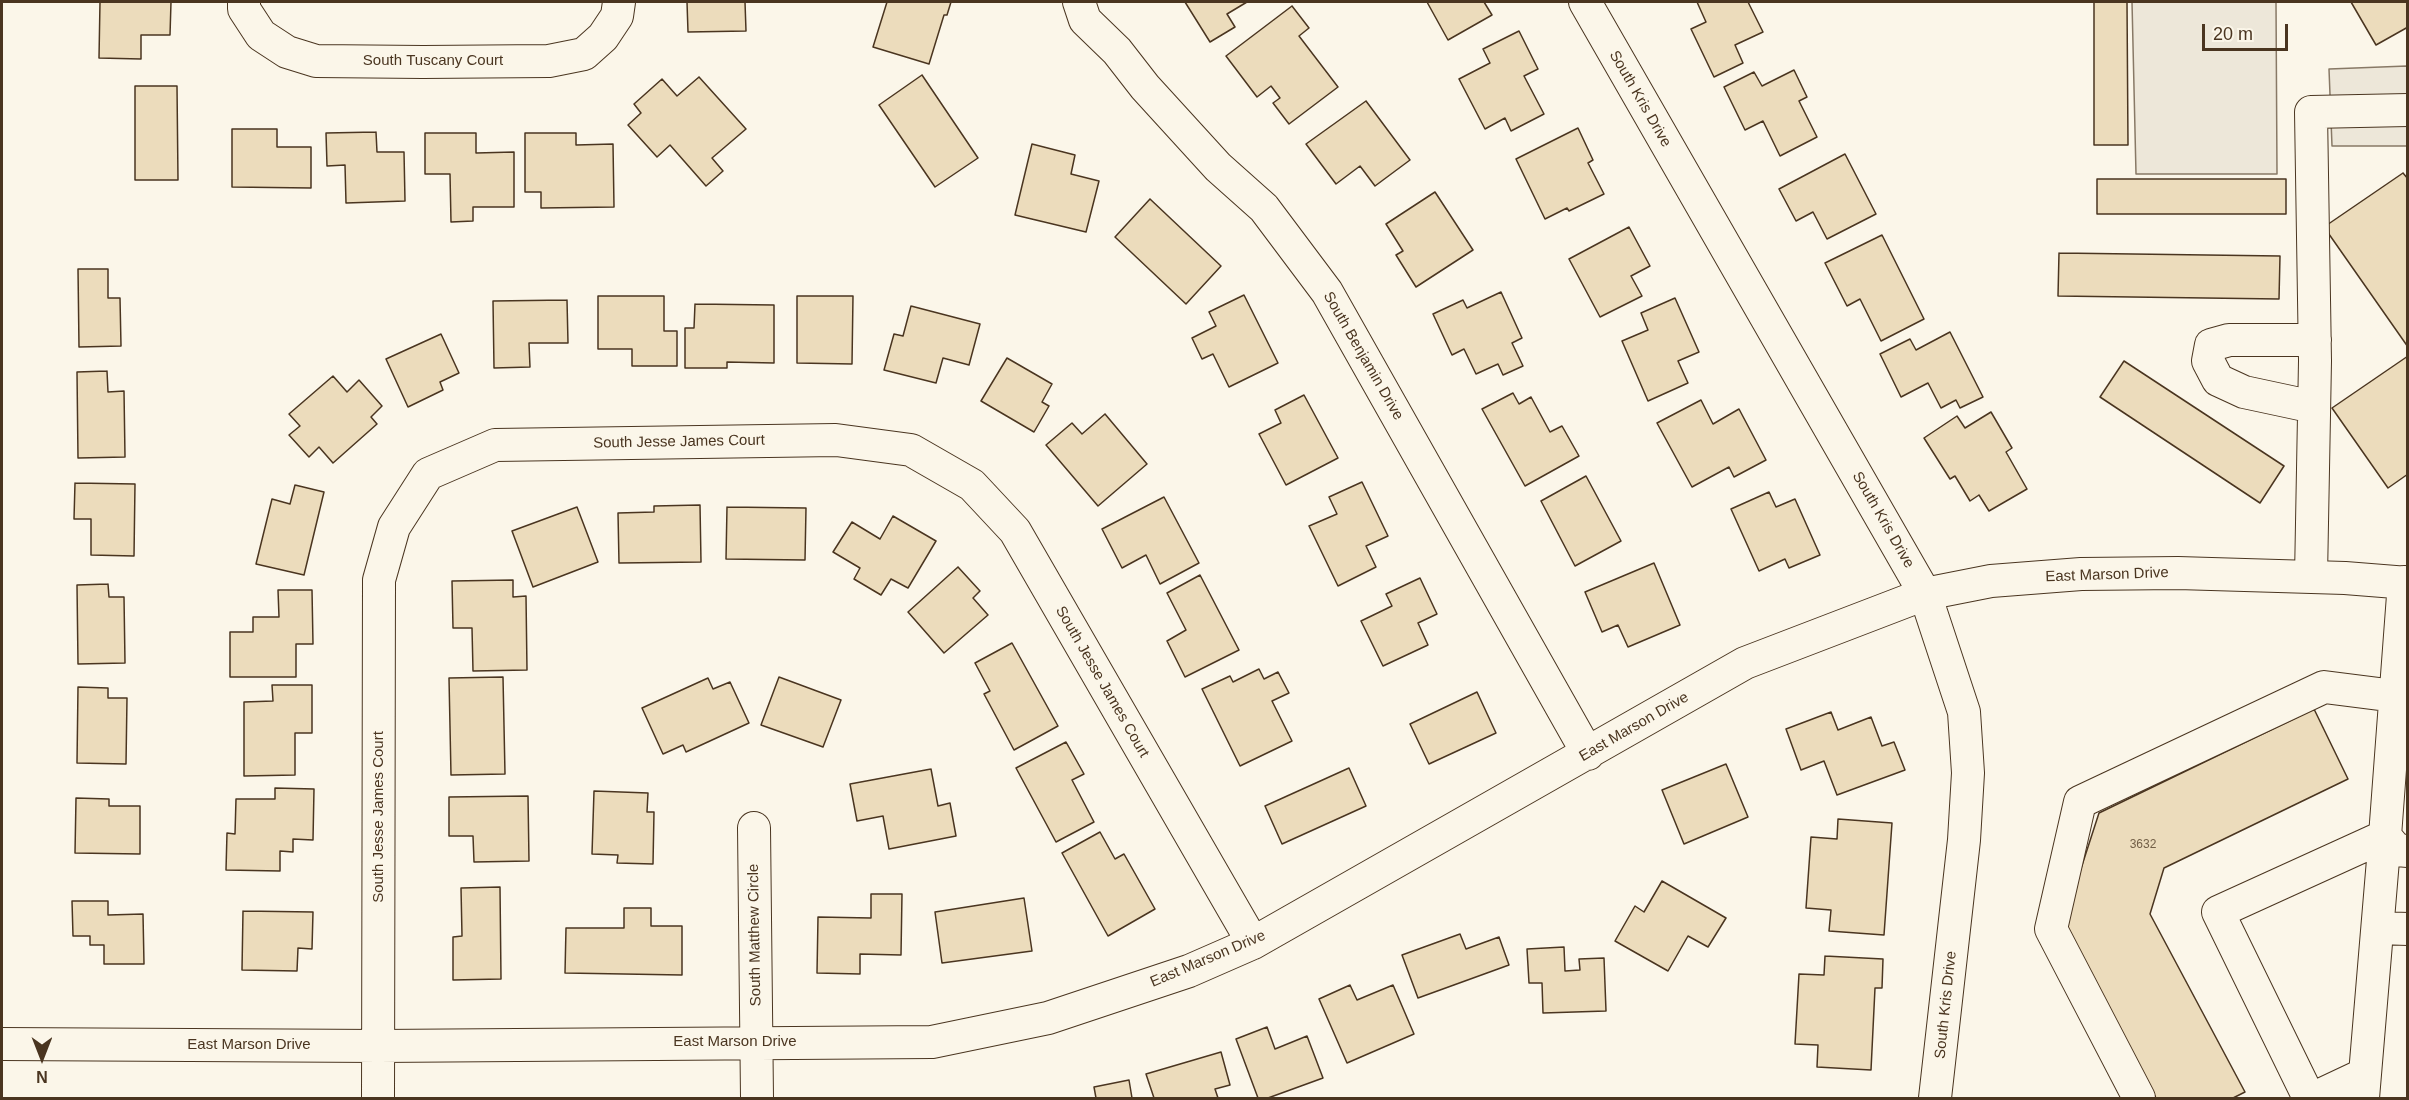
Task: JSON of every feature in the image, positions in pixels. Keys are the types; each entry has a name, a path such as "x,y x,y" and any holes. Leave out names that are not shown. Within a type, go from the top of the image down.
{"street":[{"name":"South Tuscany Court","path":"244,2 244,9 261,35 287,52 316,60 423,62 549,61 584,54 603,38 617,16 619,2"},
{"name":"South Benjamin Drive","path":"1079,2 1085,20 1117,51 1145,87 1218,167 1264,208 1327,292 1588,754"},
{"name":"South Kris Drive","path":"1585,2 1925,594 1964,712 1968,773 1964,840 1935,1098"},
{"path":"2311,577 2314,407 2312,112 2408,110"},
{"path":"2314,340 2229,340 2211,345 2208,362 2218,380 2244,392 2314,407"},
{"name":"South Jesse James Court","path":"378,1098 379,579 394,527 428,474 495,445 836,440 911,450 972,485 1015,531 1253,943"},
{"name":"East Marson Drive","path":"2,1044 378,1046 932,1041 956,1037 1048,1018 1188,971 1253,943 1745,663 1925,594 1991,581 2081,574 2178,573 2406,582"},
{"path":"2314,1098 2364,1086 2393,929 2403,738 2395,696 2406,582"},
{"path":"2139,1098 2051,929 2080,802 2324,687 2395,696"},
{"name":"South Matthew Circle","path":"753,828 757,1098"},
{"path":"2309,1098 2218,912 2396,843"}],"shaded area":[{"path":"2132,2 2276,2 2277,174 2136,174"},
{"path":"2407,66 2407,146 2332,146 2329,69"}],"building":[{"path":"100,2 171,2 170,35 141,35 141,59 99,58"},
{"path":"687,2 745,2 746,31 688,32"},
{"path":"887,2 951,2 947,15 944,15 929,64 873,47"},
{"path":"1185,2 1247,2 1227,14 1235,27 1210,42"},
{"path":"1427,2 1484,2 1492,15 1448,40"},
{"path":"1697,2 1748,2 1763,32 1735,45 1743,63 1714,77 1691,29 1706,22"},
{"path":"2094,2 2127,2 2128,145 2094,145"},
{"path":"2351,2 2408,2 2408,27 2376,45"},
{"path":"1292,6 1309,28 1299,36 1338,87 1289,124 1273,103 1280,98 1271,86 1257,97 1226,56"},
{"path":"1519,31 1538,69 1524,76 1544,114 1511,131 1505,118 1485,129 1459,79 1490,63 1483,49"},
{"path":"1794,70 1807,97 1799,101 1817,137 1780,156 1763,121 1745,130 1724,87 1754,72 1762,86"},
{"path":"922,75 978,158 935,187 879,105"},
{"path":"699,77 746,129 712,158 723,171 706,186 670,145 657,157 628,125 641,113 634,104 662,79 677,96"},
{"path":"135,86 177,86 178,180 135,180"},
{"path":"1366,101 1410,160 1375,186 1360,166 1336,184 1306,144"},
{"path":"1578,128 1593,160 1588,163 1604,194 1569,211 1567,208 1545,219 1516,159"},
{"path":"232,129 277,129 277,147 311,147 311,188 232,187"},
{"path":"376,132 377,152 404,152 405,201 346,203 345,165 327,166 326,133"},
{"path":"425,133 476,133 476,153 514,152 514,207 473,207 473,221 451,222 450,174 425,174"},
{"path":"525,133 576,133 576,145 613,144 614,207 541,208 541,192 525,192"},
{"path":"1032,144 1075,155 1071,174 1099,181 1086,232 1015,215"},
{"path":"1845,154 1876,214 1827,239 1813,212 1796,221 1779,189"},
{"path":"2403,173 2408,179 2408,347 2324,227"},
{"path":"2097,179 2286,179 2286,214 2097,214"},
{"path":"1435,192 1473,250 1416,287 1396,255 1403,251 1386,224"},
{"path":"1150,199 1221,266 1186,304 1115,237"},
{"path":"1629,227 1650,266 1631,276 1642,296 1600,317 1569,259"},
{"path":"1882,235 1924,319 1881,341 1860,299 1847,306 1825,263"},
{"path":"2059,253 2280,256 2279,299 2058,296"},
{"path":"78,269 108,269 108,298 120,298 121,346 79,347"},
{"path":"1501,292 1522,338 1512,343 1523,366 1503,375 1498,364 1476,374 1464,349 1452,355 1433,314 1463,300 1467,308"},
{"path":"1244,295 1278,363 1229,387 1213,354 1202,359 1192,338 1216,326 1209,312"},
{"path":"598,296 664,296 664,331 677,331 677,366 632,366 632,349 598,349"},
{"path":"797,296 853,296 852,364 797,363"},
{"path":"1675,298 1699,352 1678,361 1688,383 1648,401 1622,341 1648,330 1641,313"},
{"path":"567,300 568,343 529,343 530,367 494,368 493,301"},
{"path":"695,304 774,305 774,363 727,362 727,368 685,368 685,328 694,328"},
{"path":"911,306 980,324 969,365 943,358 936,383 884,370 894,334 903,336"},
{"path":"1950,332 1983,397 1960,408 1956,400 1941,408 1928,383 1901,397 1880,354 1910,339 1916,350"},
{"path":"441,334 459,373 440,382 443,390 408,407 386,359"},
{"path":"2408,356 2408,474 2388,488 2332,408"},
{"path":"1007,358 1052,384 1042,402 1049,406 1034,432 981,401"},
{"path":"2124,361 2284,466 2260,503 2100,397"},
{"path":"107,371 108,392 124,391 125,457 78,458 77,372"},
{"path":"333,376 347,392 359,380 382,406 371,417 377,424 333,463 319,447 309,457 289,435 300,426 289,414"},
{"path":"1513,393 1519,404 1531,397 1550,432 1562,426 1579,456 1525,486 1482,409"},
{"path":"1304,395 1338,458 1286,485 1259,434 1281,423 1275,410"},
{"path":"1701,400 1713,424 1739,409 1766,460 1734,477 1729,467 1692,487 1657,423"},
{"path":"1991,412 2012,448 2006,452 2027,489 1989,511 1979,495 1970,501 1955,476 1950,479 1924,438 1957,416 1965,428"},
{"path":"1105,414 1147,464 1098,506 1046,445 1072,423 1082,434"},
{"path":"1586,476 1621,541 1575,566 1541,501"},
{"path":"1362,482 1388,536 1366,546 1376,567 1338,586 1309,526 1337,514 1329,497"},
{"path":"75,483 135,484 134,556 91,555 91,519 74,519"},
{"path":"295,485 324,492 304,575 256,564 272,499 290,504"},
{"path":"1769,492 1776,507 1795,499 1820,555 1789,568 1785,559 1759,571 1731,509"},
{"path":"1164,497 1199,563 1160,584 1146,555 1122,568 1102,529"},
{"path":"700,505 701,562 619,563 618,513 654,512 654,506"},
{"path":"577,507 598,562 533,587 512,531"},
{"path":"727,507 806,508 805,560 726,559"},
{"path":"893,516 936,541 908,588 891,579 881,595 854,579 860,568 833,552 852,522 880,539"},
{"path":"1654,563 1680,625 1628,647 1618,625 1602,632 1585,592"},
{"path":"958,567 980,591 973,598 988,615 944,653 908,612"},
{"path":"1200,575 1239,650 1185,677 1167,641 1186,630 1167,593"},
{"path":"1420,578 1437,614 1418,623 1428,645 1383,666 1361,621 1392,606 1386,594"},
{"path":"513,580 513,597 526,596 527,670 473,671 472,628 453,628 452,581"},
{"path":"108,584 109,597 124,597 125,663 78,664 77,585"},
{"path":"278,590 312,590 313,644 296,644 296,677 230,677 230,632 253,632 253,617 279,617"},
{"path":"1012,643 1058,726 1014,750 984,694 990,691 975,663"},
{"path":"1259,669 1264,679 1278,672 1289,693 1272,701 1292,741 1240,766 1202,689 1230,676 1233,682"},
{"path":"503,677 505,774 451,775 449,678"},
{"path":"779,677 841,700 823,747 761,725"},
{"path":"708,678 713,689 730,682 749,723 686,752 683,745 663,754 642,708"},
{"path":"272,685 312,685 312,733 295,733 295,775 244,776 244,702 273,701"},
{"path":"78,687 108,688 108,698 127,698 126,764 77,763"},
{"path":"1477,692 1496,733 1429,764 1410,724"},
{"path":"2314,709 2348,779 2164,868 2150,914 2245,1092 2233,1098 2156,1098 2063,924 2099,813"},
{"path":"1831,712 1838,730 1871,717 1882,746 1894,742 1905,770 1837,795 1824,761 1801,770 1786,729"},
{"path":"1066,742 1084,774 1072,780 1094,822 1056,842 1016,768"},
{"path":"1726,764 1748,817 1684,844 1662,790"},
{"path":"1349,768 1366,806 1282,844 1265,806"},
{"path":"931,769 938,806 950,803 956,836 889,849 883,816 857,821 850,784"},
{"path":"275,788 314,789 313,840 293,839 293,852 280,851 280,871 226,870 227,833 235,834 236,799 275,799"},
{"path":"594,791 648,793 647,812 654,812 653,864 617,863 618,855 592,854"},
{"path":"528,796 529,861 474,862 473,836 449,836 449,797"},
{"path":"76,798 109,799 109,806 140,806 140,854 75,853"},
{"path":"1838,819 1892,823 1884,935 1829,931 1831,910 1806,908 1811,837 1837,839"},
{"path":"1100,832 1115,859 1124,854 1155,909 1108,936 1062,853"},
{"path":"1662,881 1726,918 1708,947 1688,936 1668,971 1615,941 1635,906 1644,912"},
{"path":"500,887 501,979 453,980 453,937 462,936 461,888"},
{"path":"871,894 902,894 901,955 860,954 860,974 817,973 818,917 871,918"},
{"path":"1024,898 1032,951 942,963 935,912"},
{"path":"72,901 108,901 108,915 143,914 144,964 104,964 104,945 90,945 90,936 73,936"},
{"path":"624,908 651,908 651,926 682,926 682,975 565,973 566,928 624,928"},
{"path":"243,911 313,912 312,949 298,948 297,971 242,970"},
{"path":"1460,934 1466,949 1499,937 1509,965 1418,998 1402,955"},
{"path":"1564,947 1565,971 1580,970 1579,959 1604,958 1606,1011 1543,1013 1542,983 1529,983 1527,949"},
{"path":"1825,956 1883,959 1882,988 1875,988 1871,1070 1817,1067 1818,1045 1795,1044 1799,974 1824,975"},
{"path":"1350,985 1357,1000 1393,985 1414,1034 1347,1063 1319,999"},
{"path":"1267,1027 1275,1049 1307,1036 1323,1078 1268,1098 1258,1098 1236,1039"},
{"path":"1221,1052 1230,1085 1215,1089 1218,1098 1154,1098 1146,1074"},
{"path":"1129,1080 1132,1098 1096,1098 1094,1087"}]}
